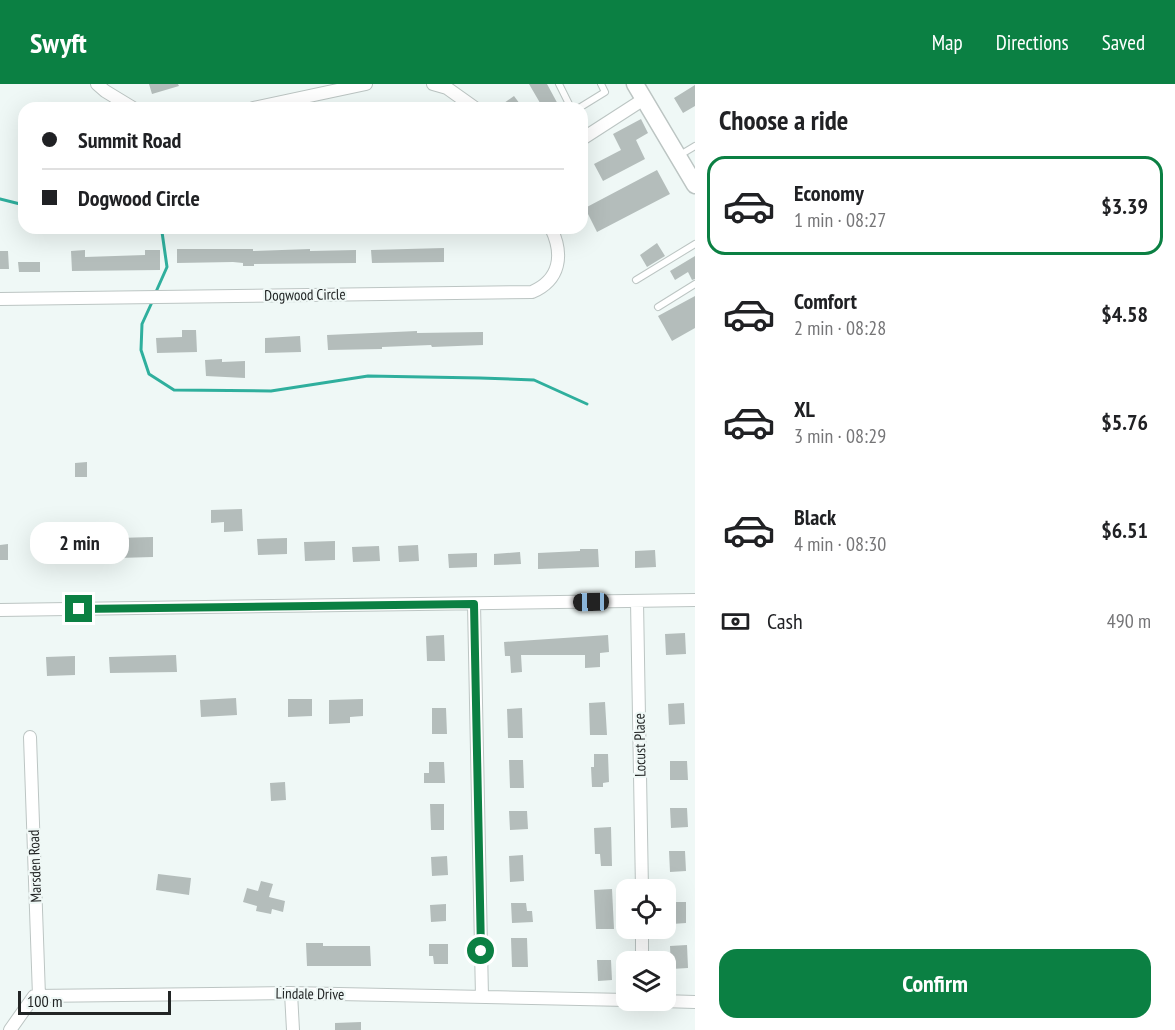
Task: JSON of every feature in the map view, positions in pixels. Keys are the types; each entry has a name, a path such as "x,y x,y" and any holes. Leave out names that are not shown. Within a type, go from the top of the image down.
{"main road":[{"path":"635,84 695,185"}],"street":[{"path":"97,84 123,102"},
{"path":"281,102 366,84"},
{"path":"433,84 447,88 467,102"},
{"path":"588,135 644,99"},
{"name":"Dogwood Circle","path":"0,299 532,292 543,287 554,275 558,254 554,234"},
{"path":"0,610 695,600"},
{"name":"Locust Place","path":"637,601 642,879"},
{"path":"474,604 482,997"},
{"name":"Marsden Road","path":"30,737 39,996"},
{"path":"291,993 293,1030"},
{"name":"Lindale Drive","path":"39,996 291,993 616,1000"},
{"path":"10,1030 34,996 39,996"},
{"name":"Lindale Drive","path":"676,1002 695,1002"}],"lane":[{"path":"559,84 568,102"},
{"path":"588,102 605,92 601,84"},
{"path":"678,156 695,146"},
{"path":"636,280 695,244"},
{"path":"658,307 695,284"}],"building":[{"path":"149,84 178,84 179,86 152,94"},
{"path":"529,84 547,84 557,102 540,102"},
{"path":"695,85 695,106 683,113 674,98"},
{"path":"514,96 518,102 505,102"},
{"path":"641,119 648,133 636,140 645,159 603,181 594,164 621,150 613,134"},
{"path":"657,170 670,194 597,232 588,214 588,206"},
{"path":"657,243 665,256 647,267 640,255"},
{"path":"444,248 444,262 372,263 371,250"},
{"path":"177,249 356,250 356,263 243,266 243,263 233,262 177,263"},
{"path":"85,250 85,257 145,255 145,250 160,250 160,270 72,271 71,251"},
{"path":"0,251 8,251 9,269 0,269"},
{"path":"695,256 695,279 692,280 688,272 675,280 670,271"},
{"path":"18,262 40,262 40,272 19,272"},
{"path":"695,296 695,328 672,341 658,316"},
{"path":"182,330 196,330 197,352 157,353 156,338 182,337"},
{"path":"417,331 417,333 483,332 483,345 328,350 327,335"},
{"path":"300,336 301,352 265,353 265,338"},
{"path":"222,359 222,362 245,361 245,378 206,376 205,360"},
{"path":"87,462 87,477 75,477 75,463"},
{"path":"242,509 243,531 224,532 224,522 211,523 211,510"},
{"path":"73,527 73,542 46,543 46,528"},
{"path":"153,537 153,557 118,558 117,538"},
{"path":"287,538 287,554 258,555 257,539"},
{"path":"335,541 335,560 305,561 304,542"},
{"path":"8,544 8,560 0,560 0,545"},
{"path":"418,545 419,561 399,562 398,546"},
{"path":"379,546 380,561 353,562 352,547"},
{"path":"580,549 598,549 599,567 538,569 538,553 580,551"},
{"path":"655,550 656,567 635,568 635,551"},
{"path":"520,552 521,564 494,565 494,554"},
{"path":"477,553 477,567 449,568 448,554"},
{"path":"685,633 686,654 666,655 665,634"},
{"path":"444,635 445,661 427,661 426,636"},
{"path":"608,635 609,652 600,653 600,667 585,668 585,655 521,655 522,672 511,673 510,656 505,656 504,642"},
{"path":"176,655 177,672 110,673 109,657"},
{"path":"75,656 75,675 47,676 46,657"},
{"path":"236,698 237,715 201,717 200,700"},
{"path":"288,699 312,699 312,716 288,717"},
{"path":"363,699 363,716 350,717 350,723 329,724 329,700"},
{"path":"605,702 607,735 590,735 589,703"},
{"path":"684,703 685,724 669,725 668,704"},
{"path":"432,708 446,708 447,734 432,734"},
{"path":"522,708 523,738 508,738 507,709"},
{"path":"594,754 608,754 609,782 603,783 603,787 592,787 591,767 594,767"},
{"path":"509,760 523,760 524,788 510,788"},
{"path":"670,761 687,761 688,780 670,780"},
{"path":"429,762 444,762 445,783 424,783 424,773 429,773"},
{"path":"285,782 286,800 271,801 270,783"},
{"path":"430,804 444,804 444,830 431,830"},
{"path":"670,808 687,808 688,827 671,828"},
{"path":"509,811 527,811 528,829 510,830"},
{"path":"611,827 612,866 601,866 600,854 595,854 594,828"},
{"path":"669,851 685,851 686,871 670,872"},
{"path":"523,855 524,881 510,882 509,856"},
{"path":"447,856 448,875 432,876 431,857"},
{"path":"158,874 191,878 189,895 156,890"},
{"path":"261,881 273,884 269,897 285,901 283,912 272,909 271,914 256,911 257,906 243,902 247,888 258,891"},
{"path":"612,889 614,929 596,929 594,890"},
{"path":"676,902 686,902 686,923 676,924"},
{"path":"511,903 526,903 527,911 532,911 533,922 512,923"},
{"path":"446,904 446,921 431,922 430,905"},
{"path":"511,938 527,938 528,967 512,967"},
{"path":"306,943 323,943 323,946 370,946 371,966 307,966"},
{"path":"429,944 448,944 448,964 434,964 433,956 429,956"},
{"path":"687,945 688,968 676,969 676,951 670,951 670,946"},
{"path":"597,960 611,960 612,980 598,981"},
{"path":"361,1022 361,1030 335,1030 335,1023"}],"waterway":[{"path":"0,199 18,204"},
{"path":"155,294 167,267 162,234"},
{"path":"153,300 142,324 141,350 149,374 174,390 271,391 368,376 480,378 534,380 587,404"}],"route":[{"path":"79,609 474,604 481,951"}]}
